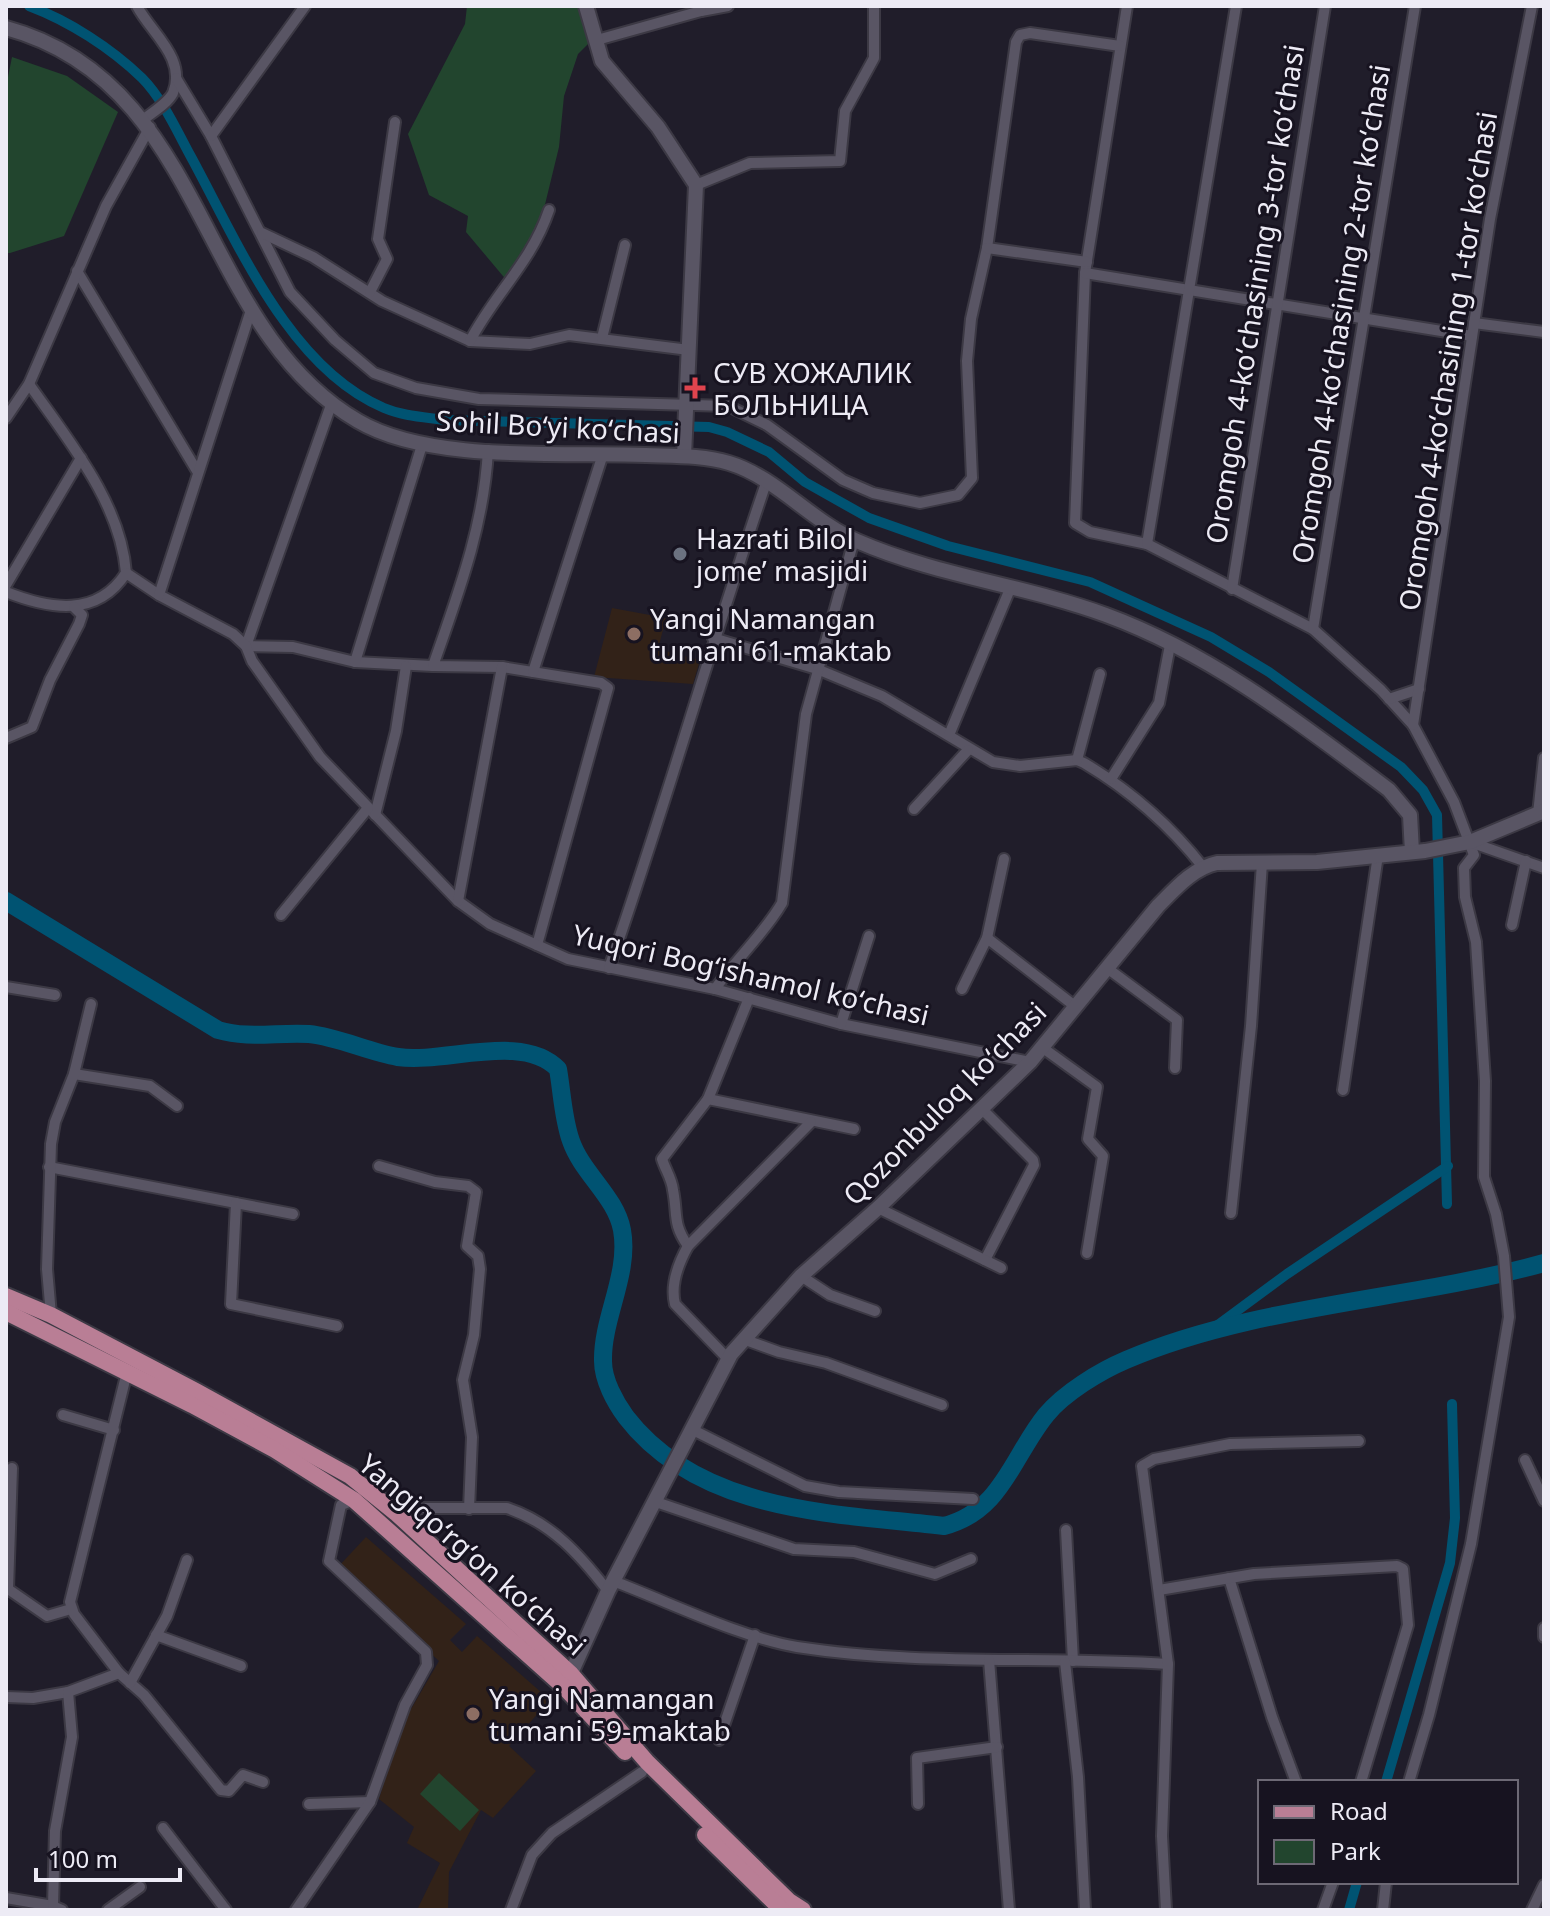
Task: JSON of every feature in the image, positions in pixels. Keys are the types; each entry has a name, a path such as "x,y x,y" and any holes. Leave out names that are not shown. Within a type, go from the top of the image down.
{"main road":[{"path":"586,6 602,61 658,127 696,185 684,452"},
{"name":"Sohil Boʻyi koʻchasi","path":"6,28 29,34 68,54 119,93 147,123 251,310 292,366 331,405 376,432 422,445 603,454 684,452 731,463 854,540 921,565 1106,615 1225,672 1389,790 1410,815 1418,852"},
{"path":"1203,867 1217,863 1262,863 1418,852 1464,843 1541,812"},
{"name":"Qozonbuloq koʻchasi","path":"568,1680 611,1586 691,1429 728,1359 743,1339 801,1276 878,1208 1030,1062 1158,906 1203,867"},
{"name":"Yangiqoʻrgʻon koʻchasi","path":"6,1296 51,1315 280,1435 350,1476 397,1514 568,1680 697,1812 789,1901 803,1910"},
{"name":"Yangiqoʻrgʻon koʻchasi","path":"6,1312 131,1373 275,1450 354,1500 568,1680 642,1772 782,1910"}],"street":[{"path":"137,6 170,50 176,78 211,136 290,292 335,340 374,373 416,388 479,399 728,406 767,425 843,480 873,493 920,503 958,495 967,488 974,467 967,361 971,319 987,248 1018,38 1030,33 1120,46"},
{"path":"211,136 305,6"},
{"path":"597,40 700,9 728,6"},
{"path":"696,185 750,163 840,161 845,111 874,58 874,6"},
{"path":"1127,6 1086,268 1075,523 1090,532 1147,544 1313,629 1413,725 1464,843 1474,855 1464,868 1465,897 1472,916 1479,981 1485,1081 1484,1177 1496,1214 1504,1256 1509,1317 1471,1544 1429,1715 1410,1780"},
{"path":"1147,544 1236,6"},
{"name":"Oromgoh 4-koʻchasining 3-tor koʻchasi","path":"1232,589 1325,6"},
{"name":"Oromgoh 4-koʻchasining 2-tor koʻchasi","path":"1313,629 1361,320 1415,6"},
{"name":"Oromgoh 4-koʻchasining 1-tor koʻchasi","path":"1413,725 1490,219 1532,6"},
{"path":"6,418 29,384 106,206 147,123 172,95 176,78"},
{"path":"370,292 387,259 378,239 395,122"},
{"path":"470,341 489,306 530,255 549,210"},
{"path":"262,233 313,257 370,292 470,341 530,344 569,335 689,350"},
{"path":"602,338 625,245"},
{"path":"987,248 1276,307 1472,336"},
{"path":"77,271 197,471"},
{"path":"159,595 251,310"},
{"path":"1474,323 1544,332"},
{"path":"6,592 50,606 74,607 109,594 126,573 124,543 81,458 29,384"},
{"path":"331,405 246,646 293,647 355,662 502,667 601,683 608,688 537,945"},
{"path":"355,662 422,445"},
{"path":"433,666 472,553 486,497 488,450"},
{"path":"533,672 603,454"},
{"path":"6,585 81,458"},
{"path":"609,968 654,838 713,638 766,483"},
{"path":"715,989 746,948 768,926 782,903 806,714 854,540"},
{"name":"Yuqori Bogʻishamol koʻchasi","path":"126,573 159,595 233,634 246,646 252,661 300,731 372,812 458,901 490,924 568,959 715,989 841,1024 1030,1062"},
{"path":"949,735 1010,589"},
{"path":"6,738 32,727 50,680 79,624 82,615 74,607"},
{"path":"713,638 817,669 882,696 949,735 968,750 993,762 1020,766 1077,760 1134,795 1180,838 1203,867"},
{"path":"1111,779 1159,703 1170,645"},
{"path":"281,915 372,812 396,731 406,666"},
{"path":"458,901 502,667"},
{"path":"1077,760 1100,674"},
{"path":"1389,699 1419,689"},
{"path":"914,809 968,750"},
{"path":"1541,812 1544,758"},
{"path":"1464,843 1544,868"},
{"path":"1343,1090 1378,855"},
{"path":"962,989 987,938 1004,859"},
{"path":"1512,925 1526,861"},
{"path":"1231,1213 1251,1026 1262,863"},
{"path":"841,1024 869,936"},
{"path":"987,938 1076,1007"},
{"path":"1107,968 1177,1020 1175,1068"},
{"path":"6,987 55,995"},
{"path":"688,1246 678,1233 674,1217 674,1191 662,1159 708,1099 749,998"},
{"path":"51,1315 47,1269 49,1167 55,1122 74,1074 91,1004"},
{"path":"1043,1048 1097,1087 1088,1139 1103,1156 1087,1253"},
{"path":"74,1074 150,1086 177,1106"},
{"path":"708,1099 854,1129"},
{"path":"981,1108 1033,1160 1034,1165 985,1260"},
{"path":"728,1359 675,1304 674,1282 688,1246 811,1122"},
{"path":"379,1166 435,1182 468,1186 476,1192 467,1246 478,1256 480,1269 474,1335 463,1380 472,1437 469,1509"},
{"path":"49,1167 293,1214"},
{"path":"236,1203 231,1304 337,1326"},
{"path":"878,1208 1001,1268"},
{"path":"801,1276 830,1295 875,1311"},
{"path":"743,1339 779,1352 826,1363 942,1405"},
{"path":"71,1609 125,1380 131,1373"},
{"path":"63,1415 114,1430"},
{"path":"691,1429 805,1486 839,1492 973,1499"},
{"path":"1166,1910 1162,1836 1168,1664 1140,1474 1145,1462 1230,1444 1359,1441"},
{"path":"1525,1460 1544,1501"},
{"path":"12,1468 8,1589 39,1614 53,1616 71,1609"},
{"path":"296,1910 370,1802 405,1705 428,1657 329,1561 341,1505 354,1500"},
{"path":"656,1502 794,1549 854,1552 935,1574 971,1559"},
{"path":"397,1514 421,1508 507,1508 541,1523 611,1586 797,1647 903,1657 1168,1664"},
{"path":"1066,1530 1069,1662 1085,1910"},
{"path":"130,1683 176,1597 187,1560"},
{"path":"1159,1590 1229,1578 1397,1566 1405,1571 1408,1625 1362,1780"},
{"path":"1229,1578 1272,1717 1295,1780"},
{"path":"71,1609 119,1673 221,1790 229,1791 243,1775 263,1782"},
{"path":"1544,1628 1544,1637"},
{"path":"156,1635 241,1666"},
{"path":"719,1740 755,1635"},
{"path":"989,1660 1009,1910"},
{"path":"6,1697 33,1698 68,1692 119,1673"},
{"path":"6,1898 58,1908 55,1831 72,1729 68,1692"},
{"path":"918,1804 917,1758 997,1747"},
{"path":"511,1910 532,1855 552,1833 642,1772"},
{"path":"309,1804 370,1802"},
{"path":"163,1828 226,1910"},
{"path":"1323,1910 1332,1884"},
{"path":"1383,1910 1386,1884"},
{"path":"1532,1910 1544,1885"},
{"path":"108,1910 140,1887"}],"shaded area":[{"name":"Yangi Namangan tumani 61-maktab","path":"612,608 666,618 658,649 700,660 693,684 594,677"},
{"name":"Yangi Namangan tumani 59-maktab","path":"366,1537 466,1624 450,1640 462,1652 477,1636 550,1700 509,1746 536,1771 493,1818 481,1810 449,1872 448,1910 417,1910 440,1863 407,1843 414,1827 379,1799 400,1728 439,1661 338,1567"}],"green space":[{"path":"467,6 582,6 592,40 578,54 564,96 559,147 540,225 508,282 466,232 468,216 429,195 408,134 465,24"},
{"path":"12,57 67,76 118,112 64,236 6,253 6,87"},
{"path":"439,1773 479,1810 460,1831 420,1794"}],"waterway":[{"path":"29,6 89,36 142,78 163,105 247,262 293,333 320,364 350,389 384,408 406,415 444,420 709,427 727,432 769,452 805,482 869,518 948,546 1090,582 1211,637 1269,672 1401,767 1423,790 1437,815 1447,1204"},
{"path":"6,901 218,1030 263,1035 309,1034 398,1057 524,1052 543,1058 558,1069 571,1141 613,1207 622,1230 622,1263 603,1361 607,1383 614,1398 626,1417 656,1449 691,1473 772,1503 858,1517 944,1526 964,1519 993,1495 1034,1431 1062,1399 1083,1383 1126,1360 1226,1327 1493,1276 1544,1263"},
{"path":"1207,1333 1287,1274 1448,1166"},
{"path":"1387,1780 1450,1563 1455,1518 1452,1404"},
{"path":"1349,1910 1356,1884"}],"place":[{"name":"СУВ ХОЖАЛИК БОЛЬНИЦА","path":"695,388"},
{"name":"Hazrati Bilol jome’ masjidi","path":"680,554"},
{"name":"Yangi Namangan tumani 61-maktab","path":"634,634"},
{"name":"Yangi Namangan tumani 59-maktab","path":"473,1714"}]}
